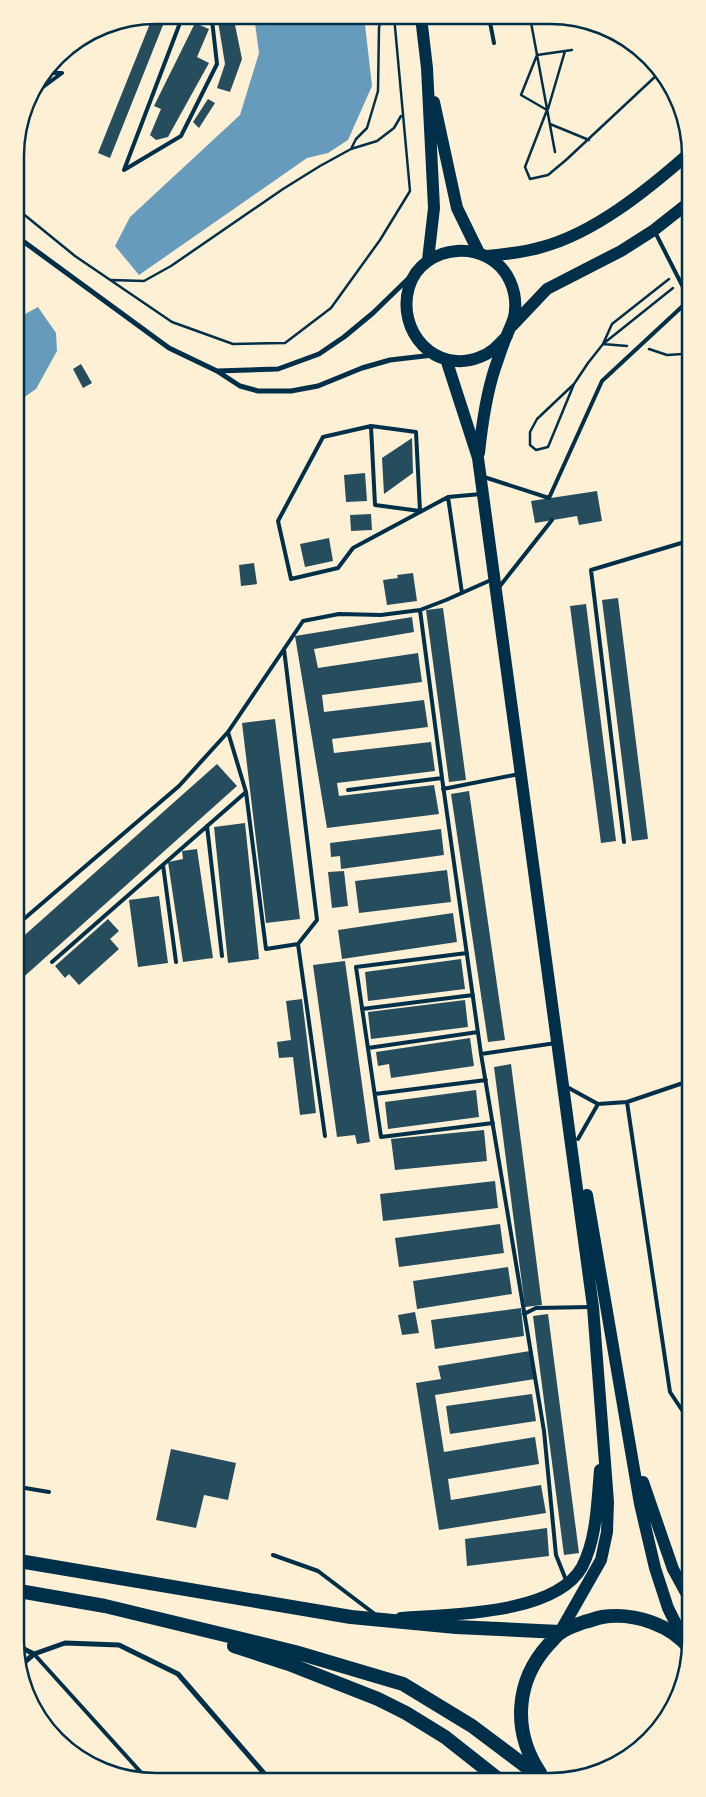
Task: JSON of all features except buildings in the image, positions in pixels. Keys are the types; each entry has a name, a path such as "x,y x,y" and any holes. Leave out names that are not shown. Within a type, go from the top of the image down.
{"highway":[{"path":"24,1562 351,1617 456,1628 560,1632"},
{"path":"24,1592 105,1606 296,1652 403,1684 472,1726 535,1773"},
{"path":"143,1615 289,1664 378,1699 406,1713 445,1737 491,1773"},
{"path":"539,1773 530,1758 522,1736 520,1714 522,1693 529,1672 540,1654 560,1632 578,1624 603,1617 629,1616 654,1623 682,1642"}],"main road":[{"path":"421,24 427,68 457,208 482,254 499,266 509,279 514,294 515,310 494,370 483,415 478,458"},
{"path":"424,264 434,208 427,68"},
{"path":"682,160 596,225 570,238 516,254 482,254 461,250 444,252 424,264 410,281 406,297 406,314 411,331 421,345 440,357 463,361 480,357 495,348 547,289 621,251 654,230 682,207"},
{"path":"440,357 478,458 481,475 594,1307 608,1502 607,1532 601,1560 560,1632"},
{"path":"558,1042 578,1139 640,1504 655,1568 668,1608 682,1635"},
{"path":"383,1620 504,1610 534,1602 554,1592 567,1582 581,1569 589,1550 596,1518 603,1428"},
{"path":"629,1440 660,1536 673,1569 682,1586"}],"street":[{"path":"24,242 168,348 217,371 240,386 258,391 291,391 318,386 362,368 390,360 440,357"},
{"path":"217,371 278,369 319,354 344,338 424,264"},
{"path":"25,1661 34,1654 65,1643 119,1645 178,1674 264,1773"},
{"path":"24,1649 34,1654"}],"lane":[{"path":"180,24 124,170 181,136 218,64 213,24"},
{"path":"490,24 494,43"},
{"path":"43,87 62,73 53,73"},
{"path":"654,230 682,287"},
{"path":"481,475 549,498 602,381 682,307"},
{"path":"371,426 376,505 420,510"},
{"path":"420,510 416,432 371,426 323,437 278,521 291,579 338,568 353,548 420,510 448,497 483,494"},
{"path":"448,497 462,593"},
{"path":"24,919 178,786 228,732 303,621 339,614 381,615 420,610 462,593 496,584 552,520"},
{"path":"624,842 591,570 682,542"},
{"path":"420,610 442,789 481,1054 544,1431 556,1555 567,1582"},
{"path":"228,732 246,792 266,949 298,944 317,920 284,649"},
{"path":"442,789 522,774"},
{"path":"348,790 442,778"},
{"path":"52,962 246,792"},
{"path":"207,826 222,956"},
{"path":"163,864 176,962"},
{"path":"298,944 325,1136"},
{"path":"466,953 356,967 374,1094 381,1138 493,1123"},
{"path":"362,1009 473,995"},
{"path":"368,1048 478,1032"},
{"path":"481,1054 558,1042"},
{"path":"374,1094 486,1080"},
{"path":"567,1087 598,1104 627,1102 682,1083"},
{"path":"627,1102 670,1392 682,1410"},
{"path":"578,1139 598,1104"},
{"path":"524,1314 536,1308 594,1307"},
{"path":"24,1488 49,1492"},
{"path":"274,1555 318,1571 383,1620"},
{"path":"34,1654 141,1772"}],"path":[{"path":"351,149 356,139 367,128 378,91 380,24"},
{"path":"24,215 75,256 172,322 233,344 286,342 331,308 380,240 410,191 395,24"},
{"path":"531,24 555,152"},
{"path":"537,55 572,50"},
{"path":"565,51 547,110 525,167 530,179 548,176 656,76"},
{"path":"537,55 521,95 547,110"},
{"path":"111,280 144,281 171,266 283,189 351,149 378,141 394,128 402,114"},
{"path":"550,124 589,140"},
{"path":"574,384 548,447 536,450 530,445 530,432 534,425 574,384 603,344 612,324 675,274"},
{"path":"603,344 679,282"},
{"path":"603,344 640,346 667,355 682,354"}],"water":[{"path":"255,24 365,24 372,86 348,140 328,153 307,158 139,275 115,246 130,217 240,115 259,53"},
{"path":"38,307 56,333 57,351 36,389 24,397 24,315"}]}
